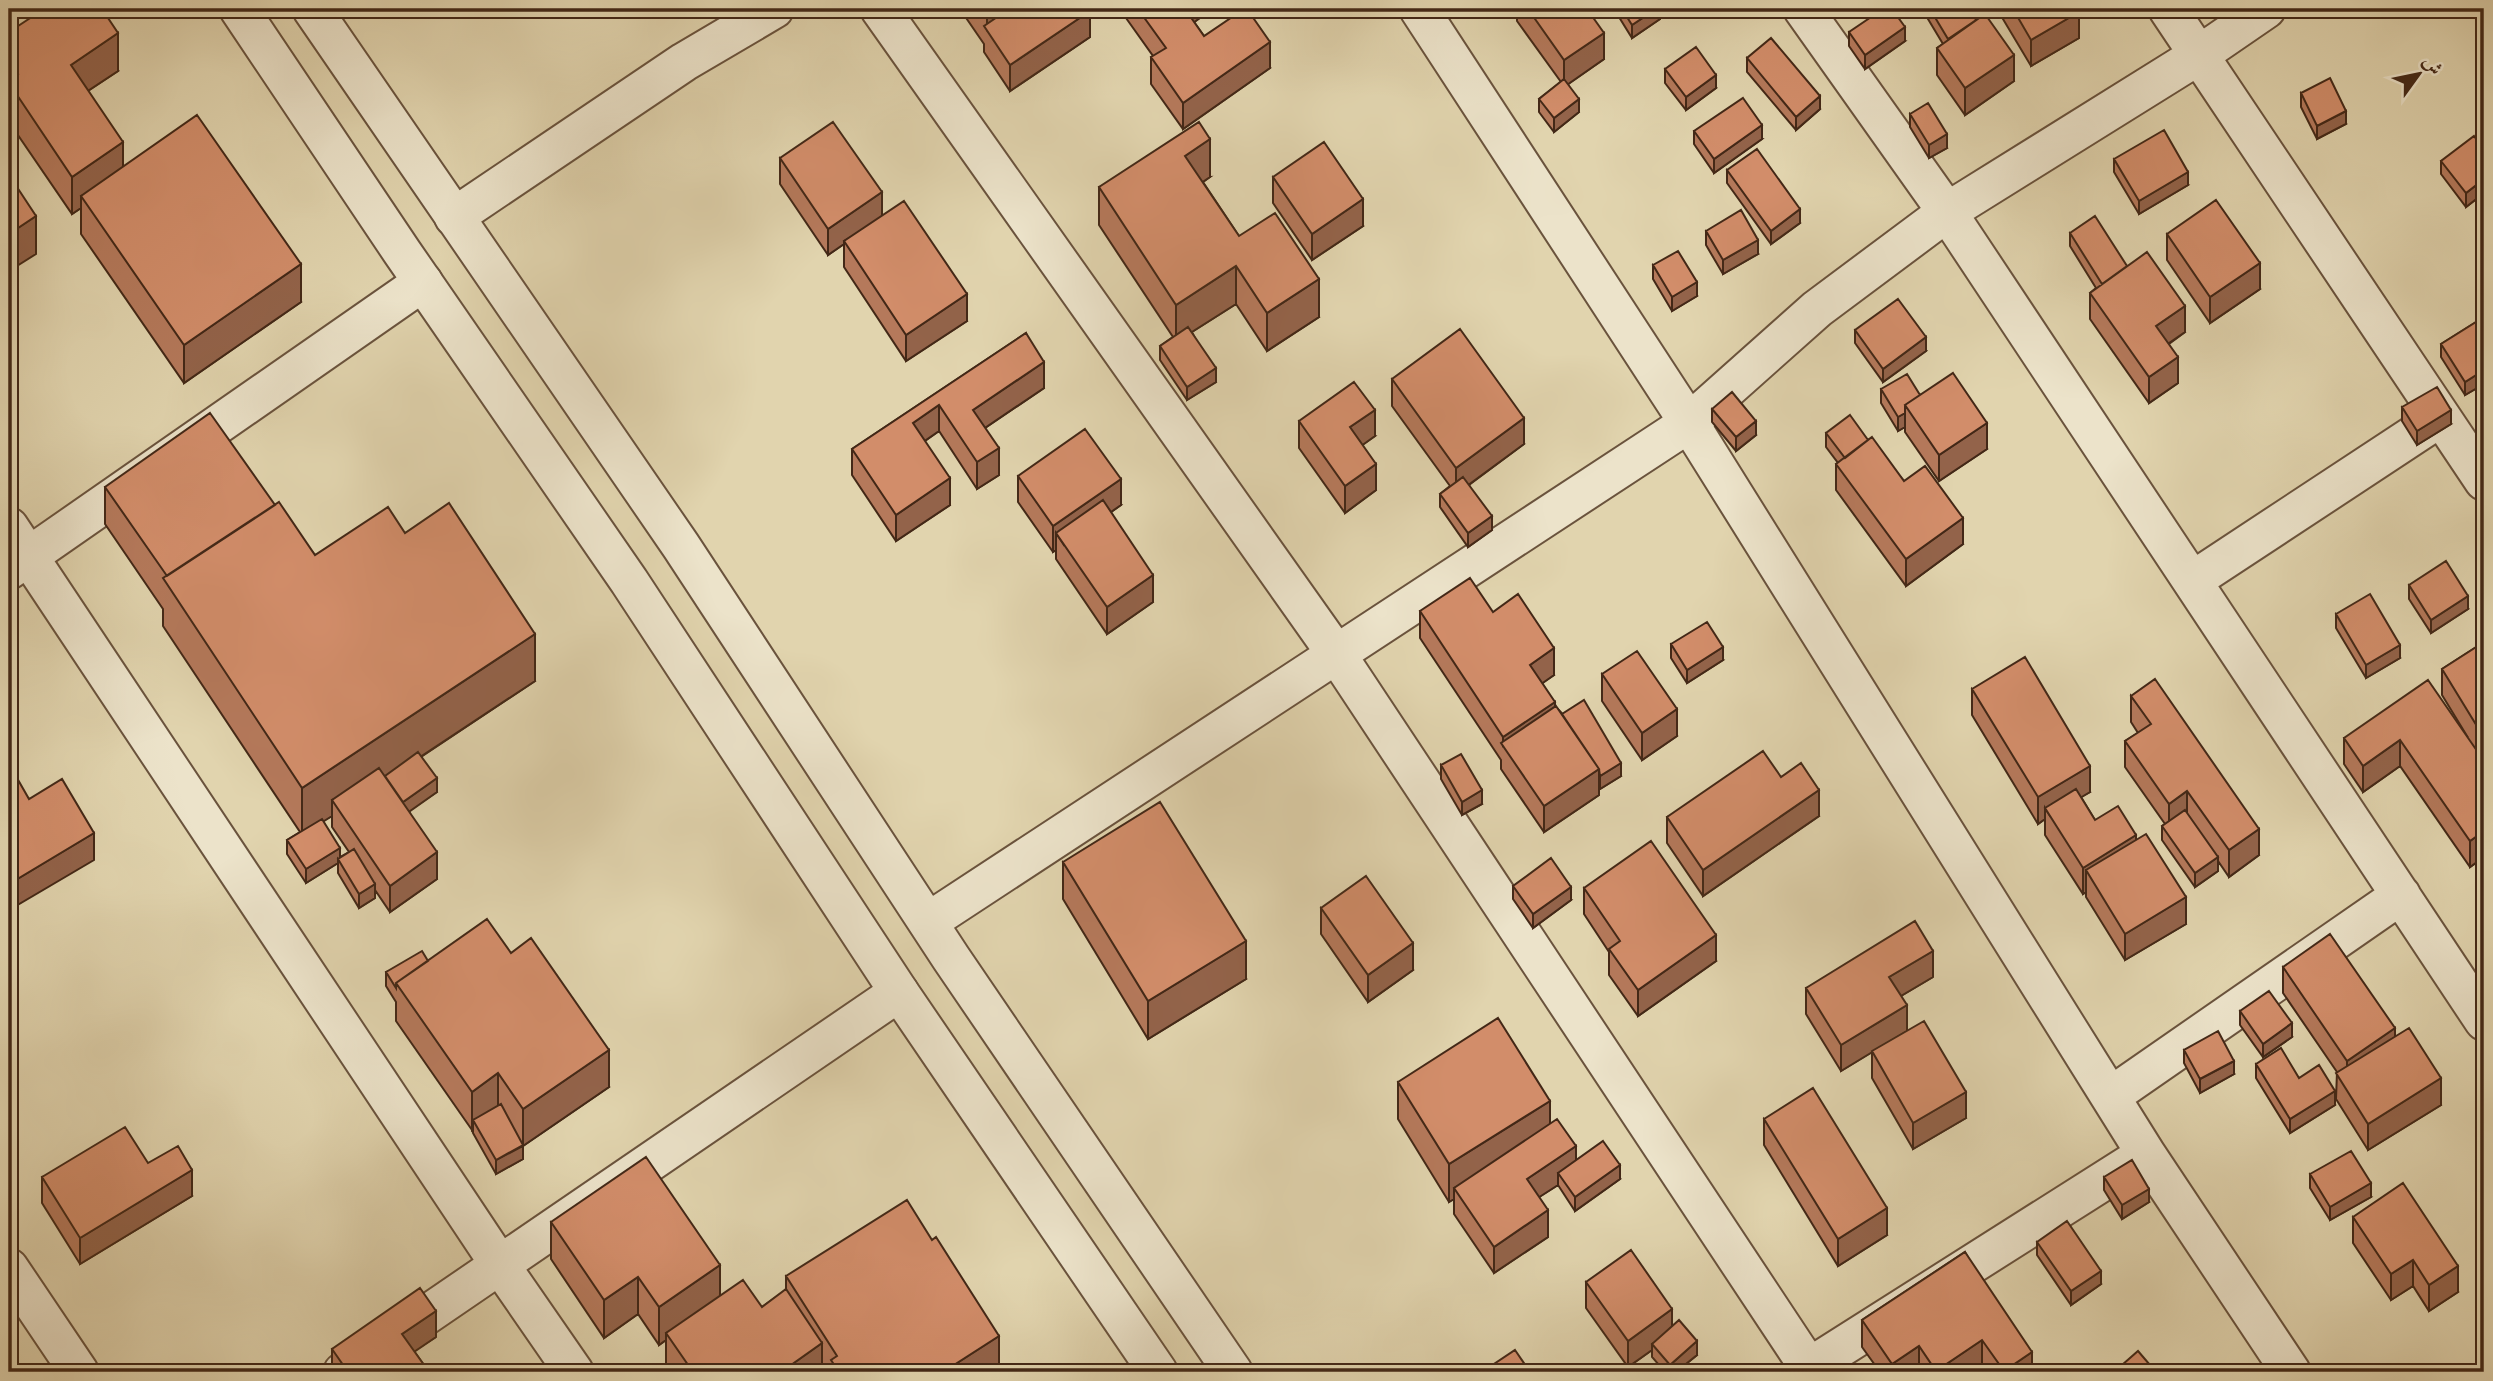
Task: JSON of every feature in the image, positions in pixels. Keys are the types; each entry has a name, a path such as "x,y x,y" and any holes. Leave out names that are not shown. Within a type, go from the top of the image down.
{"street":[{"path":"239,9 629,581 900,992 1158,1372"},
{"path":"312,9 681,547 928,922 1233,1372"},
{"path":"454,217 684,62 774,9"},
{"path":"880,9 1337,655 1808,1371 2146,1154"},
{"path":"1419,9 1689,423 2146,1154 2291,1372"},
{"path":"1803,9 1947,212 2484,1021"},
{"path":"2168,9 2484,481"},
{"path":"928,922 1689,423 1817,309 1947,212 2199,55 2266,9"},
{"path":"424,282 15,551 574,1372"},
{"path":"2192,580 2441,417"},
{"path":"2111,1096 2401,895"},
{"path":"343,1372 900,992"},
{"path":"9,1268 79,1372"}],"building":[{"path":"44,9 102,9 118,33 71,65 123,142 72,177 9,83 9,80 18,74 9,61 9,32"},
{"path":"1009,9 1090,11 1010,65 984,26"},
{"path":"1138,9 1185,9 1204,36 1247,9 1270,42 1183,103 1151,57 1166,48"},
{"path":"1528,9 1587,9 1604,33 1564,60"},
{"path":"1622,9 1656,9 1632,25"},
{"path":"1883,9 1892,9 1905,27 1865,55 1849,32"},
{"path":"1930,9 1970,9 1976,20 1948,39"},
{"path":"2013,9 2077,9 2079,12 2031,40"},
{"path":"1985,14 2014,55 1965,88 1937,48"},
{"path":"1771,38 1820,96 1796,117 1747,58"},
{"path":"1696,47 1716,75 1686,97 1665,69"},
{"path":"2330,78 2346,111 2317,126 2301,93"},
{"path":"1564,79 1579,99 1554,118 1539,99"},
{"path":"1743,98 1762,125 1714,159 1694,131"},
{"path":"1928,103 1947,134 1929,145 1910,114"},
{"path":"197,115 301,264 184,345 81,196"},
{"path":"833,122 882,192 828,229 780,158"},
{"path":"1199,122 1210,139 1185,156 1239,236 1275,213 1319,279 1267,313 1236,266 1176,305 1099,187"},
{"path":"2164,130 2188,172 2139,201 2114,159"},
{"path":"2474,136 2484,150 2484,179 2466,193 2441,161"},
{"path":"1324,142 1363,199 1312,234 1273,177"},
{"path":"1757,149 1800,209 1771,231 1727,170"},
{"path":"9,175 36,216 9,234"},
{"path":"2216,200 2260,263 2210,297 2167,234"},
{"path":"904,201 967,294 906,335 844,241"},
{"path":"1741,210 1758,240 1723,260 1706,231"},
{"path":"2095,216 2127,266 2102,284 2070,233"},
{"path":"1678,251 1697,282 1672,297 1653,265"},
{"path":"2147,252 2185,306 2156,326 2178,357 2149,377 2090,293"},
{"path":"1898,299 1926,337 1883,369 1855,330"},
{"path":"2484,317 2484,370 2465,382 2441,344"},
{"path":"1188,327 1216,368 1187,387 1160,346"},
{"path":"1460,329 1524,418 1456,468 1392,379"},
{"path":"1026,333 1044,362 973,410 999,448 977,462 939,405 913,423 950,478 896,515 852,449"},
{"path":"1953,373 1987,423 1939,455 1905,405"},
{"path":"1907,374 1920,395 1905,405 1905,413 1898,417 1881,389"},
{"path":"1354,382 1375,410 1350,427 1376,464 1345,486 1299,421"},
{"path":"2437,387 2451,410 2417,431 2402,407"},
{"path":"1732,392 1756,421 1736,437 1712,409"},
{"path":"210,413 275,505 167,576 105,487"},
{"path":"1850,415 1868,440 1845,458 1826,433"},
{"path":"1085,429 1121,479 1053,526 1018,476"},
{"path":"1872,437 1904,481 1925,466 1963,518 1906,559 1836,464"},
{"path":"1463,477 1492,516 1468,533 1440,494"},
{"path":"1103,500 1153,575 1107,607 1056,533"},
{"path":"279,502 315,555 388,507 405,533 449,503 535,634 302,788 163,578"},
{"path":"2446,561 2468,596 2431,620 2409,585"},
{"path":"1470,578 1493,612 1518,594 1554,648 1530,665 1555,702 1503,737 1420,611"},
{"path":"2370,594 2400,645 2366,665 2336,614"},
{"path":"1707,622 1723,647 1687,670 1671,644"},
{"path":"2484,642 2484,736 2483,736 2442,669"},
{"path":"1637,651 1677,709 1642,733 1602,674"},
{"path":"2025,657 2090,766 2038,797 1972,689"},
{"path":"2155,679 2259,829 2229,850 2187,791 2169,804 2125,741 2151,724 2131,696"},
{"path":"2428,680 2484,761 2484,831 2470,841 2400,740 2363,766 2344,738"},
{"path":"1584,700 1621,763 1600,776 1599,769 1562,714"},
{"path":"1556,706 1599,769 1544,806 1501,743"},
{"path":"1763,751 1781,777 1801,763 1819,790 1703,870 1667,817"},
{"path":"418,752 437,778 403,802 385,776"},
{"path":"1461,754 1482,790 1462,802 1441,765"},
{"path":"9,764 29,799 62,779 94,833 9,884"},
{"path":"379,768 437,852 390,886 332,800"},
{"path":"2076,789 2095,820 2118,806 2136,835 2083,868 2045,808"},
{"path":"1160,802 1246,941 1148,1001 1063,862"},
{"path":"2185,810 2218,857 2195,873 2162,826"},
{"path":"322,819 340,848 306,869 287,840"},
{"path":"2146,834 2186,897 2125,934 2086,870"},
{"path":"1651,841 1716,935 1638,990 1609,949 1620,941 1584,888"},
{"path":"354,849 375,884 359,894 338,859"},
{"path":"1551,858 1571,887 1533,914 1513,886"},
{"path":"1366,876 1413,943 1368,975 1321,908"},
{"path":"487,919 511,953 531,938 609,1050 523,1109 498,1073 472,1092 396,983"},
{"path":"1915,921 1933,951 1889,977 1907,1005 1841,1045 1806,988"},
{"path":"2330,934 2395,1028 2347,1061 2283,967"},
{"path":"422,951 428,961 396,983 396,988 386,972"},
{"path":"2269,991 2292,1023 2263,1044 2240,1011"},
{"path":"1498,1018 1550,1101 1449,1164 1398,1082"},
{"path":"1924,1021 1966,1092 1913,1123 1872,1051"},
{"path":"2409,1028 2441,1078 2368,1124 2336,1073"},
{"path":"2218,1031 2234,1061 2200,1079 2184,1050"},
{"path":"2281,1048 2299,1078 2319,1065 2335,1091 2290,1119 2256,1064"},
{"path":"1813,1088 1887,1208 1838,1239 1764,1119"},
{"path":"501,1104 523,1145 496,1160 473,1120"},
{"path":"1557,1119 1576,1146 1527,1179 1548,1210 1494,1247 1454,1188"},
{"path":"125,1127 148,1163 178,1146 192,1170 80,1238 42,1177"},
{"path":"1603,1141 1620,1165 1575,1197 1558,1173"},
{"path":"2351,1151 2371,1183 2330,1207 2310,1174"},
{"path":"646,1157 720,1265 659,1307 638,1277 604,1300 551,1222"},
{"path":"2132,1160 2149,1189 2122,1205 2104,1177"},
{"path":"2403,1183 2458,1266 2429,1285 2413,1260 2391,1274 2353,1217"},
{"path":"907,1200 932,1240 936,1237 999,1336 943,1372 839,1372 831,1360 837,1356 786,1276"},
{"path":"2067,1221 2101,1271 2071,1291 2037,1242"},
{"path":"1631,1250 1672,1309 1628,1341 1586,1282"},
{"path":"1965,1252 2032,1352 2004,1371 1982,1340 1936,1371 1919,1346 1892,1364 1862,1320"},
{"path":"743,1280 762,1307 786,1289 822,1343 791,1365 795,1372 693,1372 666,1333"},
{"path":"420,1288 436,1311 402,1334 429,1372 348,1372 332,1349"},
{"path":"1679,1320 1697,1341 1670,1365 1652,1344"},
{"path":"1515,1350 1530,1372 1482,1372"},
{"path":"2138,1351 2156,1372 2114,1372"}]}
